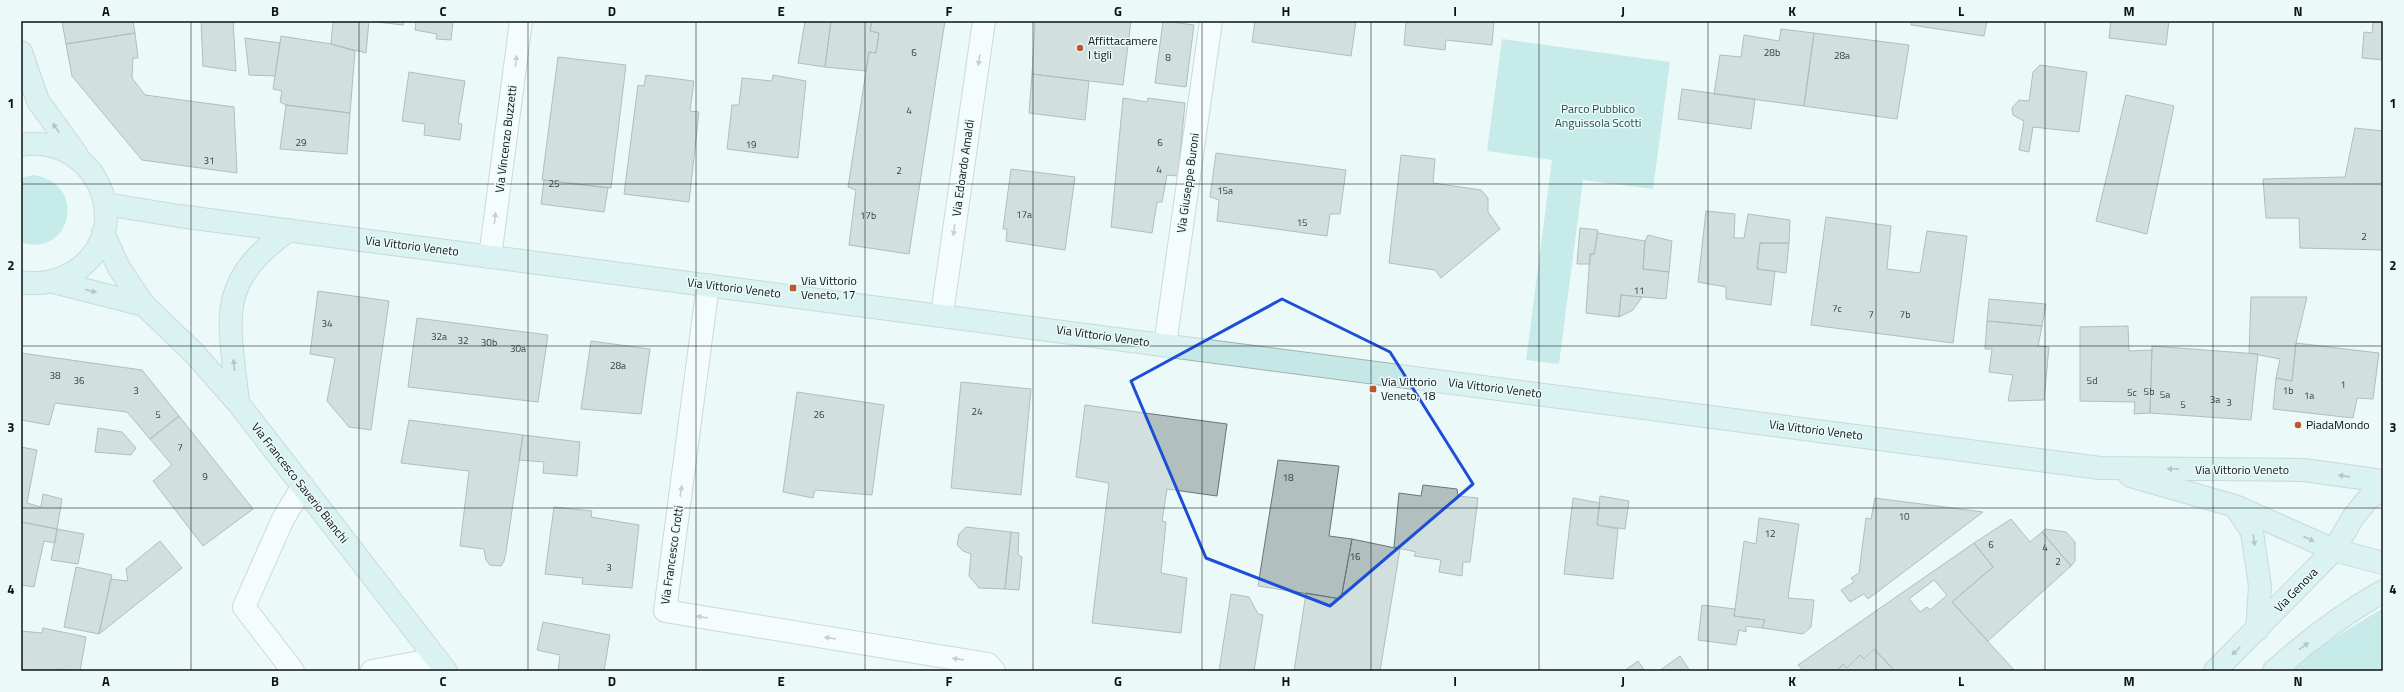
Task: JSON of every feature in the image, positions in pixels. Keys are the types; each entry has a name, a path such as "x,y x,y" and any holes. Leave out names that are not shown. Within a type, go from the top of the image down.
{"main road":[{"path":"21,52 38,101 79,159 92,172 101,187 105,204 106,218 103,233 93,255 76,272 54,282 33,284 21,282"},
{"path":"21,145 48,144 65,150 79,159"},
{"name":"Via Vittorio Veneto","path":"105,204 490,257 942,314 1165,345 2100,468 2304,470 2383,481"},
{"path":"238,403 230,325 231,302 237,284 248,266 265,247 289,230"},
{"name":"Via Francesco Saverio Bianchi","path":"103,233 119,268 144,305 194,352 238,403 441,665"},
{"path":"54,282 144,305"},
{"name":"Via Vittorio Veneto","path":"2100,468 2235,506"},
{"name":"Via Genova","path":"2215,671 2334,550 2354,516 2369,498 2383,490"},
{"path":"2235,506 2334,550 2383,563"},
{"path":"2235,506 2252,532 2260,586 2257,630"},
{"path":"2354,516 2356,538 2365,552 2383,563"},
{"path":"2274,671 2290,656 2352,611 2383,591"}],"street":[{"name":"Via Vincenzo Buzzetti","path":"490,257 521,21"},
{"name":"Via Edoardo Amaldi","path":"942,314 984,21"},
{"name":"Via Giuseppe Buroni","path":"1165,345 1211,21"},
{"name":"Via Francesco Crotti","path":"708,285 665,611 988,664 994,671"},
{"path":"293,671 244,607 282,519 302,486"},
{"path":"372,671 441,665"}],"highlighted area":[{"path":"1282,299 1390,352 1473,484 1330,606 1206,558 1131,381"}],"green space":[{"name":"Parco Pubblico Anguissola Scotti","path":"1502,39 1670,62 1653,189 1583,180 1559,364 1526,360 1552,160 1487,151"},
{"path":"33,175 51,181 62,191 67,204 67,218 61,231 52,240 38,245 21,242 21,178"},
{"path":"2383,608 2383,671 2280,671"}],"building":[{"path":"62,21 133,21 135,33 66,44"},
{"path":"201,21 233,21 236,71 203,66"},
{"path":"333,21 369,21 366,53 331,44"},
{"path":"368,21 404,21 403,25"},
{"path":"416,21 453,21 451,40 436,39 437,34 415,30"},
{"path":"805,21 831,21 825,67 798,63"},
{"path":"831,21 872,21 870,31 879,33 876,53 869,52 866,71 825,67"},
{"path":"872,21 945,21 909,254 849,245 856,190 848,187 869,52 876,53 879,33 870,31"},
{"name":"Affittacamere I tigli","path":"1035,21 1131,21 1123,85 1032,74"},
{"path":"1163,21 1194,25 1186,87 1155,83"},
{"path":"1255,21 1356,21 1351,56 1252,42"},
{"path":"1406,21 1494,21 1492,45 1446,40 1445,50 1404,45"},
{"path":"1911,21 1987,21 1984,36 1911,25"},
{"path":"2111,21 2169,21 2166,45 2109,38"},
{"path":"2373,21 2383,21 2383,60 2362,58 2364,32 2372,33"},
{"path":"1781,29 1814,33 1804,106 1714,94 1720,55 1741,57 1744,35 1779,41"},
{"path":"135,33 138,58 133,58 132,78 145,95 234,107 237,173 142,160 72,76 66,44"},
{"path":"1814,33 1909,45 1897,119 1804,106"},
{"path":"281,36 331,44 355,51 350,113 286,105 280,102 282,91 273,89"},
{"path":"245,38 280,43 275,76 249,75"},
{"path":"558,57 626,65 611,188 542,180"},
{"path":"2040,65 2087,72 2079,132 2033,127 2029,152 2019,150 2024,121 2013,115 2012,108 2019,100 2029,101 2033,72"},
{"path":"409,72 465,81 458,123 462,124 460,140 424,135 425,124 402,121"},
{"path":"1032,74 1089,81 1085,120 1029,113"},
{"path":"646,75 694,81 690,111 699,112 689,202 624,194 638,85 644,86"},
{"path":"773,75 806,81 798,158 727,149 732,105 739,105 742,78 772,81"},
{"path":"1682,89 1755,99 1751,129 1678,119"},
{"path":"2126,95 2174,106 2147,234 2096,221"},
{"path":"1123,98 1147,102 1148,98 1185,103 1178,176 1167,175 1162,202 1157,202 1152,233 1111,227"},
{"path":"286,105 350,113 347,154 280,149"},
{"path":"2355,128 2383,131 2383,250 2300,248 2299,218 2266,218 2263,179 2345,177"},
{"path":"1216,153 1346,170 1340,214 1330,214 1327,236 1217,221 1219,200 1210,197"},
{"path":"1401,155 1435,159 1433,183 1481,190 1488,198 1488,212 1500,229 1441,278 1435,270 1389,263"},
{"path":"1011,169 1075,177 1065,250 1006,241 1007,229 1003,229"},
{"path":"544,180 608,188 604,212 541,204"},
{"path":"1706,211 1735,214 1734,238 1744,238 1748,214 1790,220 1789,243 1760,243 1757,269 1775,271 1771,305 1726,299 1726,287 1698,282"},
{"path":"1826,217 1891,226 1887,269 1920,273 1927,231 1967,236 1953,343 1811,325"},
{"path":"1580,228 1598,230 1594,254 1590,254 1590,264 1577,264"},
{"path":"1598,233 1645,241 1643,269 1669,272 1666,299 1621,295 1619,317 1586,313 1590,254 1594,254"},
{"path":"1648,235 1672,241 1669,272 1643,269 1645,241"},
{"path":"1760,243 1789,243 1786,273 1757,269"},
{"path":"318,291 389,301 371,430 349,427 327,401 335,358 310,354"},
{"path":"1621,295 1642,297 1633,310 1619,317"},
{"path":"2251,297 2307,297 2296,343 2292,381 2276,378 2280,359 2249,353"},
{"path":"1989,299 2046,304 2042,326 1987,321"},
{"path":"417,318 548,335 538,402 408,387"},
{"path":"1987,321 2042,326 2038,346 2049,347 2044,400 2008,401 2013,375 1989,372 1992,349 1985,349"},
{"path":"2128,326 2129,351 2152,350 2150,413 2134,414 2135,402 2080,401 2080,327"},
{"path":"591,341 650,349 641,414 581,409"},
{"path":"2296,343 2379,353 2373,399 2357,398 2353,418 2273,409 2276,378 2292,381"},
{"path":"2152,346 2258,354 2251,420 2150,413"},
{"path":"21,353 142,370 179,416 150,439 127,412 55,403 49,425 21,420"},
{"path":"961,382 1031,389 1021,495 951,488"},
{"path":"797,392 884,405 872,495 815,490 813,498 783,492"},
{"path":"1085,405 1227,424 1217,496 1167,489 1162,521 1166,522 1161,573 1187,578 1181,633 1092,623 1109,483 1076,477"},
{"path":"179,416 253,509 203,546 153,481 172,465 150,439"},
{"path":"409,420 523,435 506,552 501,566 490,565 486,560 484,549 460,546 469,471 401,463"},
{"path":"98,428 122,432 136,448 131,455 95,452"},
{"path":"523,435 580,442 577,476 543,473 544,462 519,460"},
{"path":"21,447 37,450 27,503 41,507 43,494 62,499 57,529 21,522"},
{"path":"1278,460 1339,466 1329,536 1352,539 1341,599 1258,586"},
{"path":"1423,485 1457,489 1458,496 1478,498 1470,562 1463,562 1462,576 1439,572 1441,560 1414,556 1416,552 1394,547 1399,493 1421,496"},
{"path":"1600,496 1629,501 1625,529 1597,525"},
{"path":"1573,498 1600,503 1597,525 1618,529 1613,579 1564,574"},
{"path":"1875,498 1983,512 1868,599 1864,594 1850,602 1841,590 1854,582 1851,578 1859,573 1866,518 1871,519"},
{"path":"554,507 592,511 591,517 639,525 632,588 582,584 583,578 545,574"},
{"path":"1759,518 1799,524 1788,598 1814,600 1811,627 1803,634 1762,628 1765,620 1734,616 1744,541 1756,544"},
{"path":"2011,519 2030,542 2042,532 2071,566 1988,641 1952,602 1993,567 1974,543"},
{"path":"21,522 57,529 55,543 44,541 34,587 21,585"},
{"path":"966,527 1011,532 1005,589 979,588 969,576 971,554 963,551 957,545 959,534"},
{"path":"57,529 84,534 78,564 51,560"},
{"path":"2045,529 2066,532 2075,542 2075,561 2071,566 2042,532"},
{"path":"1011,532 1019,533 1018,555 1022,557 1019,590 1005,589"},
{"path":"1352,539 1400,549 1380,671 1294,671 1306,593 1341,599"},
{"path":"160,541 182,568 99,634 111,579 128,581 126,569"},
{"path":"1974,543 1993,567 1952,602 2015,671 1895,671 1874,649 1864,659 1860,655 1847,668 1843,664 1837,671 1804,671 1798,665","holes":["1934,580 1947,595 1930,610 1927,607 1920,612 1909,599"]},
{"path":"76,567 112,575 99,634 64,627"},
{"path":"1231,594 1249,597 1258,614 1263,615 1254,671 1219,671"},
{"path":"1702,605 1735,609 1734,616 1765,620 1762,628 1746,626 1746,632 1739,630 1736,645 1698,640"},
{"path":"543,622 610,635 604,671 558,671 560,655 537,650"},
{"path":"43,628 86,637 80,671 57,669 56,671 21,671 21,631 42,633"},
{"path":"1874,649 1895,671 1837,671 1843,664 1847,668 1860,655 1864,659"},
{"path":"1680,656 1690,671 1659,671"},
{"path":"1638,661 1645,671 1624,671"}],"place":[{"name":"Affittacamere I tigli","path":"1080,48"},
{"name":"Via Vittorio Veneto, 17","path":"793,288"},
{"name":"Via Vittorio Veneto, 18","path":"1373,389"},
{"name":"PiadaMondo","path":"2298,425"}]}
